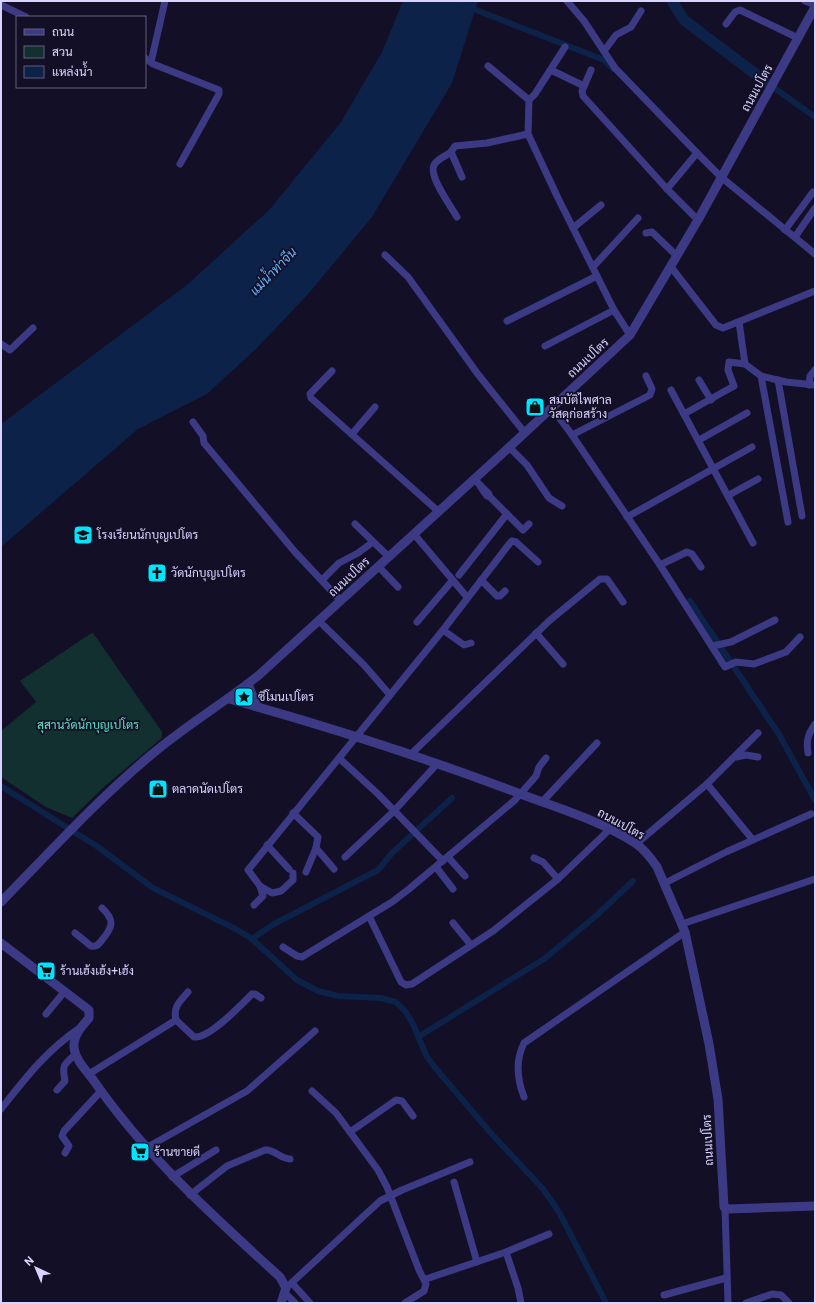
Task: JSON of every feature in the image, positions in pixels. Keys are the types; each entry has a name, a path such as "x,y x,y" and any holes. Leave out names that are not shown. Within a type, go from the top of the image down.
{"street":[{"path":"165,1 148,60 219,90 219,94 180,164"},
{"path":"567,1 584,21 615,68 697,153 722,178 815,254"},
{"path":"805,1 815,6"},
{"path":"1,5 24,16"},
{"name":"ถนนเปโตร","path":"229,699 319,621 630,335 722,178 815,6"},
{"path":"726,24 735,12 740,10 798,38"},
{"path":"604,52 616,35 631,27 641,11"},
{"path":"565,46 535,94 528,100 528,134 614,310 630,335"},
{"path":"488,66 528,100"},
{"path":"551,70 584,86"},
{"path":"591,70 582,94 585,99 667,189 698,220"},
{"path":"457,217 435,182 432,171 436,162 451,152 453,148 458,145 487,143 528,134"},
{"path":"451,152 462,177"},
{"path":"667,189 697,153"},
{"path":"785,230 813,192"},
{"path":"573,228 601,204"},
{"path":"795,238 815,208"},
{"path":"593,267 638,218"},
{"path":"646,232 652,232 677,256"},
{"path":"385,255 408,278 477,373 525,433"},
{"path":"671,267 716,325 723,328 815,291"},
{"path":"507,321 597,276"},
{"path":"545,346 614,310"},
{"path":"739,322 745,364"},
{"path":"1,344 10,350 33,328"},
{"path":"684,414 734,386 728,370 729,362 745,364 761,376 812,385 810,376 815,370"},
{"path":"332,371 310,394 310,398 438,511"},
{"path":"572,435 650,395 652,389 646,376"},
{"path":"761,376 788,522"},
{"path":"699,380 711,400"},
{"path":"778,380 802,516"},
{"path":"671,390 729,495 753,543"},
{"path":"352,434 375,407"},
{"path":"552,408 660,565 725,667 732,664 754,664 786,652 800,637"},
{"path":"699,440 747,413"},
{"path":"192,422 203,436 204,443 295,552 341,601"},
{"path":"509,447 527,465 549,498 562,506"},
{"path":"627,517 752,447"},
{"path":"474,479 523,530 529,524"},
{"path":"729,495 758,479"},
{"path":"460,574 507,514"},
{"path":"355,524 389,557"},
{"path":"414,534 452,581 468,597"},
{"path":"267,845 291,871 293,880 281,891 269,892 260,886 248,870 267,845 443,630 512,541 516,542 538,562"},
{"path":"322,580 340,562 358,553 373,542"},
{"path":"660,565 687,552 692,554 701,567"},
{"path":"378,566 398,587"},
{"path":"410,755 536,633 600,579 606,579 623,602"},
{"path":"481,580 497,596 500,596 505,591"},
{"path":"417,622 452,581"},
{"path":"713,646 723,645 775,620"},
{"path":"319,621 364,665 390,695"},
{"path":"443,630 464,645 471,644"},
{"path":"536,633 563,664"},
{"path":"248,684 257,707"},
{"path":"1,902 118,783 161,746 229,699"},
{"name":"ถนนเปโตร","path":"229,699 357,736 543,801 610,829 636,844 652,859 684,928 714,1068 725,1208"},
{"path":"808,753 806,743 808,734 815,724"},
{"path":"636,844 706,784 758,734"},
{"path":"543,801 597,743"},
{"path":"735,757 746,754 758,757"},
{"path":"339,758 418,836 465,876"},
{"path":"283,947 297,956 302,957 392,902 446,859 520,794 536,776 539,767 546,758"},
{"path":"345,857 394,811 437,764"},
{"path":"706,784 753,840"},
{"path":"293,813 315,833 318,840 306,872"},
{"path":"664,883 811,814"},
{"path":"369,916 401,982 406,985 412,984 493,931 558,879 610,829"},
{"path":"316,848 334,869"},
{"path":"534,858 544,862 558,879"},
{"path":"436,867 453,889"},
{"path":"524,1097 517,1072 521,1049 524,1043 684,928 815,879"},
{"path":"254,905 263,896 260,886"},
{"path":"75,933 92,946 98,944 110,930 111,926 108,914 102,908"},
{"path":"453,923 471,945"},
{"path":"1,943 89,1010 89,1018 83,1025 75,1041 76,1054 89,1074 146,1148 172,1177 280,1278 288,1288 295,1303"},
{"path":"46,1014 65,991"},
{"path":"188,992 176,1004 174,1011 176,1020 194,1037 209,1033 252,994 255,994 260,998"},
{"path":"89,1074 176,1020"},
{"path":"1,1109 29,1073 56,1044 83,1025"},
{"path":"146,1148 247,1091 315,1031"},
{"path":"57,1090 64,1081 63,1074 65,1064 76,1054"},
{"path":"66,1153 69,1146 62,1136 64,1131 101,1091"},
{"path":"312,1091 336,1113 378,1170 390,1195 419,1270 426,1279 426,1287 424,1291 405,1303"},
{"path":"350,1132 396,1100 402,1101 413,1116"},
{"path":"172,1177 216,1150"},
{"path":"190,1195 227,1166 265,1150 271,1150 285,1159 290,1159"},
{"path":"281,1303 288,1288 364,1214 390,1195 470,1162"},
{"path":"454,1182 477,1262"},
{"path":"728,1303 726,1278 725,1208 815,1206"},
{"path":"426,1279 506,1252 549,1234"},
{"path":"506,1252 518,1288 521,1303"},
{"path":"664,1295 726,1278"},
{"path":"288,1288 310,1303"},
{"path":"746,1303 772,1294 781,1295 789,1303"}],"green space":[{"name":"สุสานวัดนักบุญเปโตร","path":"93,633 162,732 162,738 105,786 72,818 46,807 1,777 1,731 36,702 20,681"}],"water":[{"name":"แม่น้ำท่าจีน","path":"403,1 478,1 452,83 372,217 310,292 257,348 207,394 138,429 1,547 1,424 188,284 270,209 341,122 382,52"}],"waterway":[{"path":"453,1 604,60 613,69"},
{"path":"672,1 684,20 766,82"},
{"path":"766,82 815,117"},
{"path":"690,601 780,736 815,800"},
{"path":"1,786 98,847 153,888 236,929 252,939 297,980 318,991 338,996 381,998 396,1002 405,1011 413,1024 427,1057 437,1070 489,1131 543,1189 559,1212 606,1303"},
{"path":"252,939 274,924 378,870 392,853 452,798"},
{"path":"418,1037 544,959 597,915 633,881"}],"place":[{"name":"สมบัติไพศาล วัสดุก่อสร้าง","path":"535,407"},
{"name":"โรงเรียนนักบุญเปโตร","path":"83,535"},
{"name":"วัดนักบุญเปโตร","path":"157,573"},
{"name":"ซีโมนเปโตร","path":"244,697"},
{"name":"ตลาดนัดเปโตร","path":"158,789"},
{"name":"ร้านเฮ้งเฮ้ง+เฮ้ง","path":"46,971"},
{"name":"ร้านขายดี","path":"140,1152"}]}
